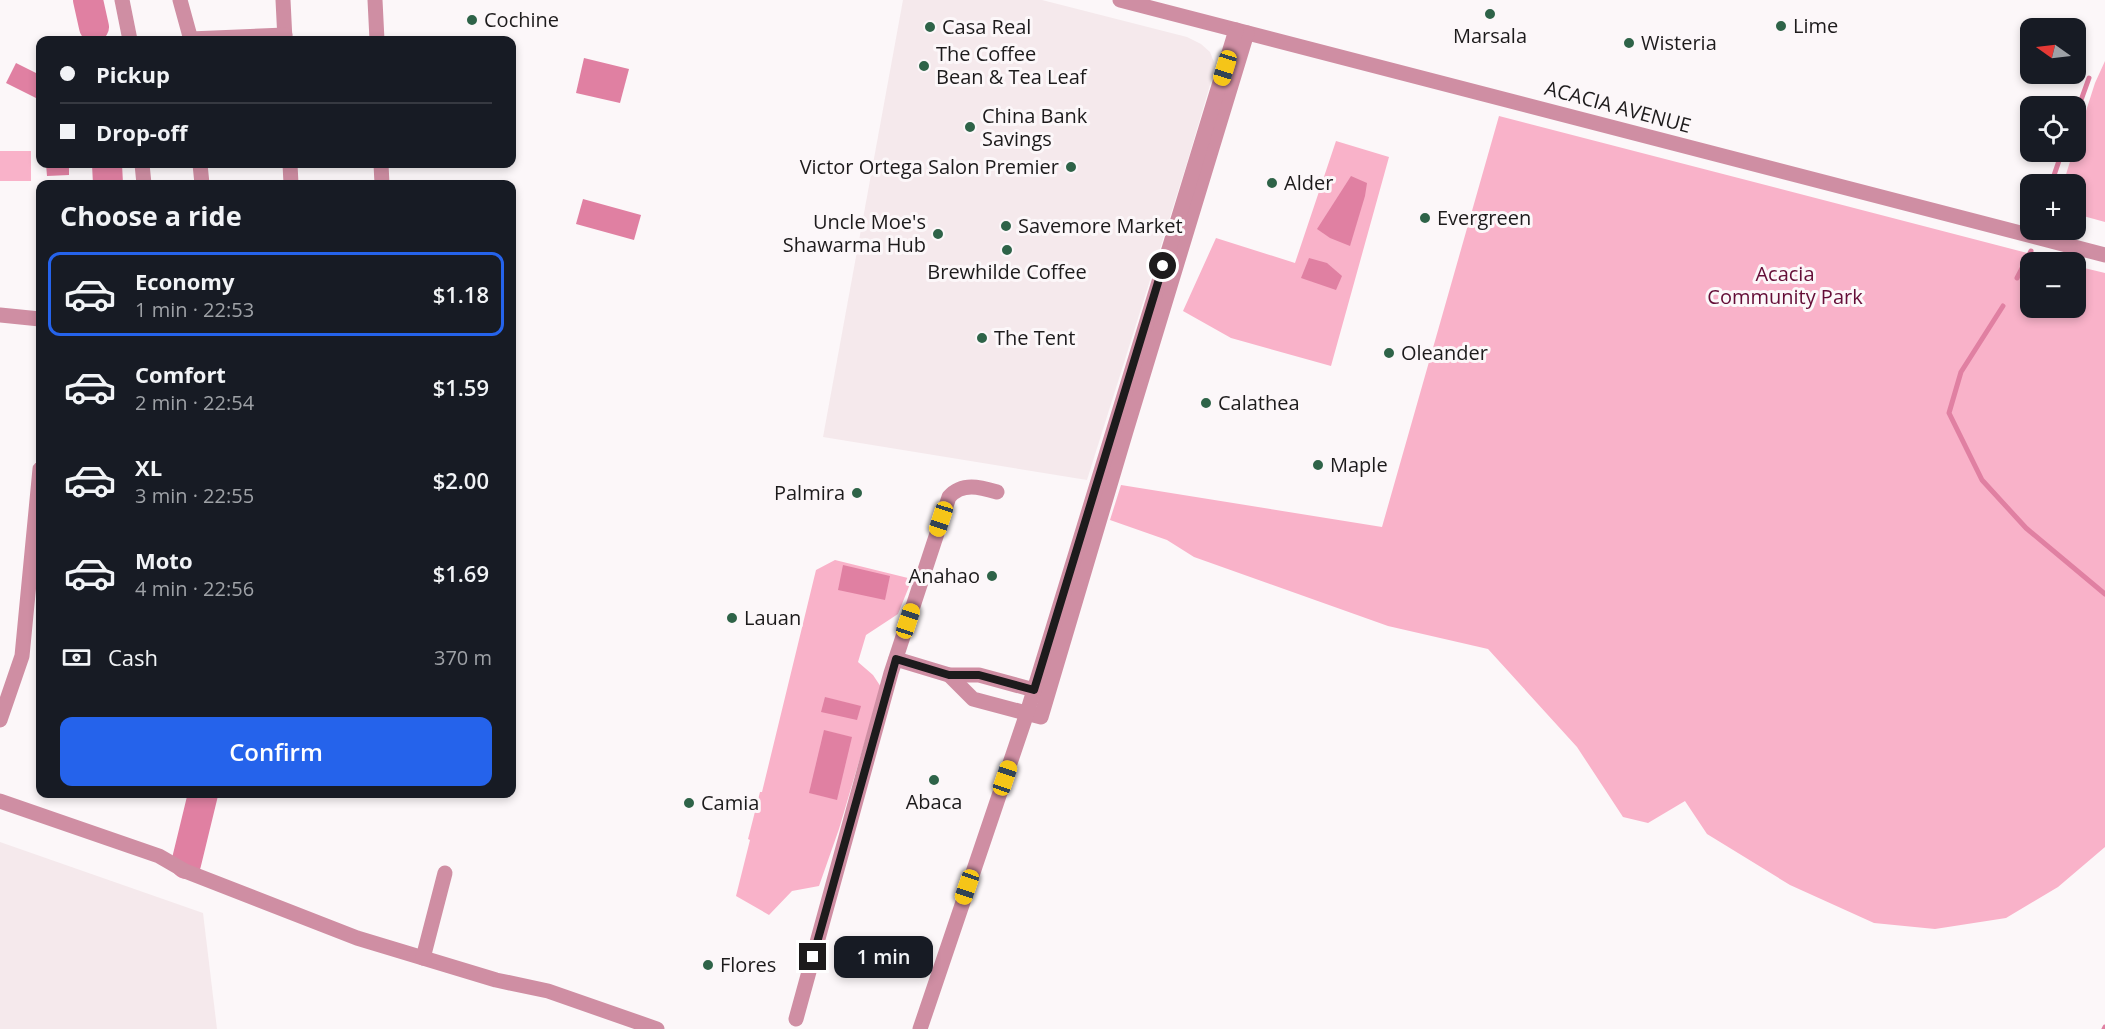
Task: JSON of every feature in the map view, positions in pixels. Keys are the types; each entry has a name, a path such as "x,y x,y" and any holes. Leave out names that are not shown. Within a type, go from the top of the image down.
{"street":[{"path":"122,0 129,36"},
{"path":"180,0 189,36"},
{"path":"283,0 285,36"},
{"path":"375,0 377,36"},
{"name":"ACACIA AVENUE","path":"1120,0 2105,255"},
{"path":"920,1029 1027,713 1150,331 1242,31"},
{"path":"0,315 36,319"},
{"path":"949,675 973,699 1041,717 1150,331"},
{"path":"796,1019 896,659 949,497 954,491 963,487 974,486 997,492"},
{"path":"0,720 22,657 36,511"},
{"path":"896,659 949,675 979,675 1034,690"},
{"path":"0,801 159,856 184,871 357,938 495,980 548,991 657,1029"},
{"path":"423,958 446,873"}],"shaded area":[{"path":"903,0 1042,0 1187,37 1210,52 1214,62 1213,75 1187,163 1087,480 823,437"},
{"path":"584,58 629,69 620,103 576,93"},
{"path":"16,63 36,73 36,98 6,83"},
{"path":"46,168 69,168 69,175 47,176"},
{"path":"1351,176 1367,183 1350,246 1330,238 1317,229"},
{"path":"583,199 641,215 634,240 576,224"},
{"path":"1309,258 1327,263 1342,276 1336,290 1301,278"},
{"path":"843,565 890,576 885,600 838,590"},
{"path":"825,697 861,706 857,720 821,712"},
{"path":"824,730 852,737 837,800 809,793"},
{"path":"0,842 203,913 217,1029 0,1029"}],"green space":[{"path":"2105,61 2105,222 2086,217 2086,174 2066,174 2070,162 2086,162 2086,111"},
{"name":"Acacia Community Park","path":"1499,116 2023,252 2020,252 2020,318 2086,318 2086,268 2105,273 2105,847 2058,887 2006,918 1935,929 1874,923 1790,885 1707,834 1685,801 1648,823 1623,817 1577,747 1488,649 1388,626 1194,557 1167,540 1110,520 1121,485 1382,527"},
{"path":"1336,141 1389,157 1331,366 1231,338 1183,311 1216,238 1295,263"},
{"path":"0,151 31,151 31,181 0,181"},
{"path":"835,560 912,579 898,614 866,635 858,662 873,675 881,687 839,829 819,886 792,891 769,915 736,896 750,840 748,839 760,792 762,792 816,570"}],"waterway":[{"path":"88,0 94,27"},
{"path":"2082,96 2089,78"},
{"path":"2054,174 2059,162"},
{"path":"107,168 108,180"},
{"path":"2017,278 2031,251"},
{"path":"2003,306 1961,372 1949,413 1982,480 2026,528 2105,594"},
{"path":"186,864 202,798"}],"place":[{"name":"Marsala","path":"1490,14"},
{"name":"Cochine","path":"472,20"},
{"name":"Lime","path":"1781,26"},
{"name":"Casa Real","path":"930,27"},
{"name":"Wisteria","path":"1629,43"},
{"name":"The Coffee Bean & Tea Leaf","path":"924,66"},
{"name":"China Bank Savings","path":"970,127"},
{"name":"Victor Ortega Salon Premier","path":"1071,167"},
{"name":"Alder","path":"1272,183"},
{"name":"Evergreen","path":"1425,218"},
{"name":"Savemore Market","path":"1006,226"},
{"name":"Uncle Moe's Shawarma Hub","path":"938,234"},
{"name":"Brewhilde Coffee","path":"1007,250"},
{"name":"The Tent","path":"982,338"},
{"name":"Oleander","path":"1389,353"},
{"name":"Calathea","path":"1206,403"},
{"name":"Maple","path":"1318,465"},
{"name":"Palmira","path":"857,493"},
{"name":"Anahao","path":"992,576"},
{"name":"Lauan","path":"732,618"},
{"name":"Abaca","path":"934,780"},
{"name":"Camia","path":"689,803"},
{"name":"Flores","path":"708,965"}],"route":[{"path":"813,957 896,659 949,675 979,675 1034,690 1163,266"}]}
